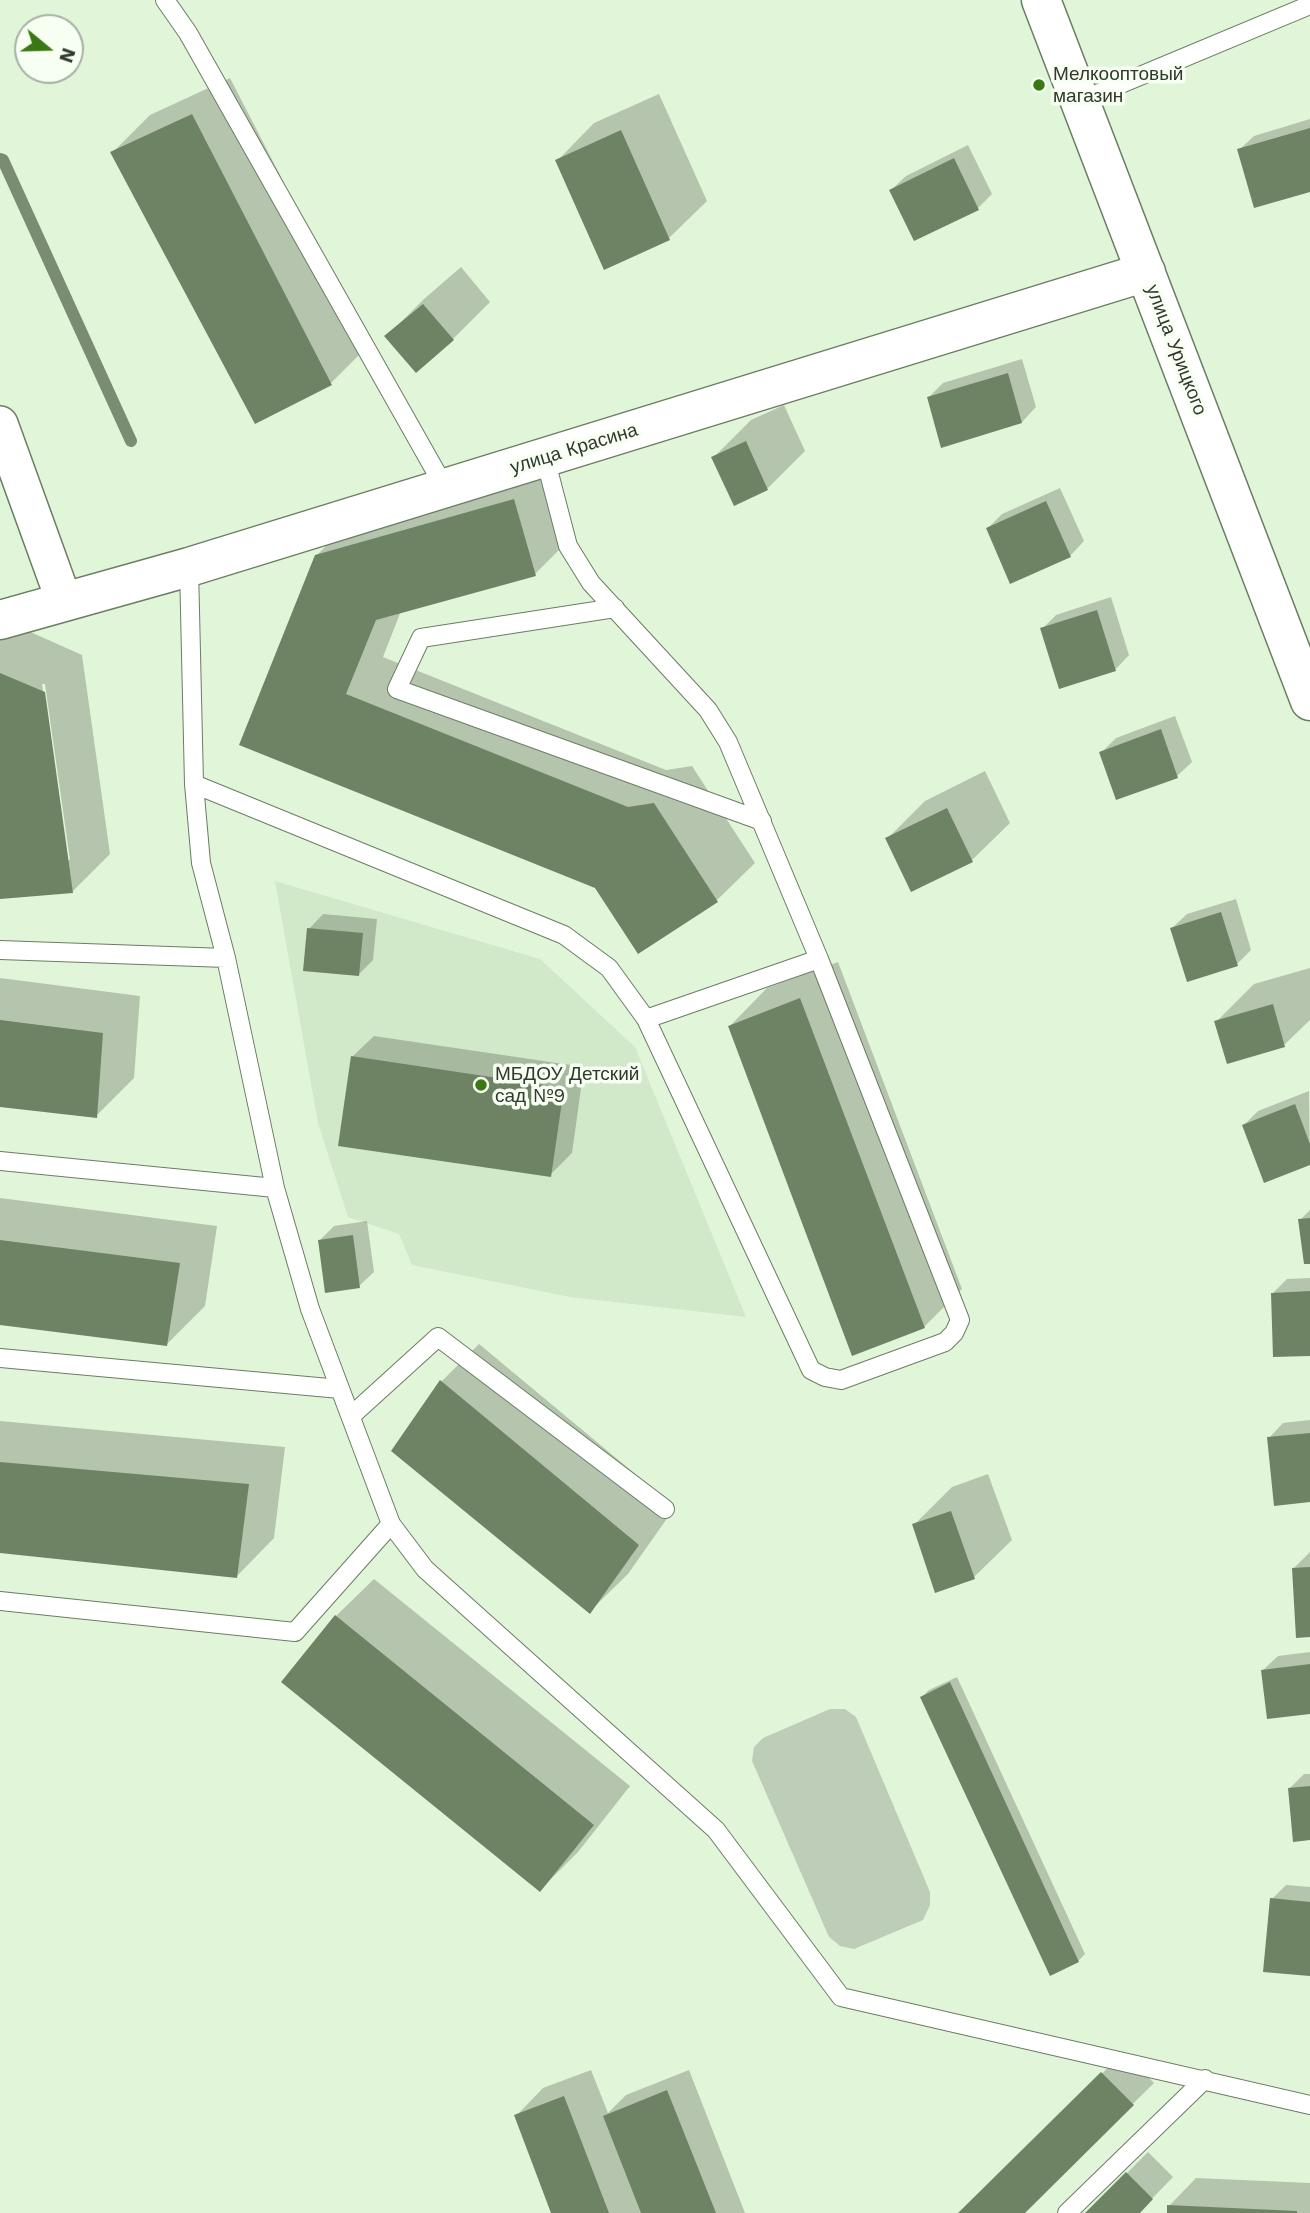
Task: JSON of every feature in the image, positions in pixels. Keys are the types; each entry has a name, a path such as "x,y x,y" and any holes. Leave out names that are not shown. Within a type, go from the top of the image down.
{"street":[{"name":"улица Урицкого","path":"1041,0 1310,701"},
{"name":"улица Красина","path":"0,620 189,567 1146,272"},
{"path":"0,424 64,601"}],"lane":[{"path":"165,0 188,33 445,488"},
{"path":"1080,101 1310,5"},
{"path":"194,784 564,935 609,968 646,1020 811,1370 825,1377 841,1380 945,1342 954,1333 960,1320 819,959 728,742 708,710 591,583 568,546 545,458"},
{"path":"189,567 194,784 201,863 226,958 275,1188 310,1309 391,1524 425,1569 716,1830 841,1997 1310,2105"},
{"path":"615,608 421,638 397,689 762,821"},
{"path":"0,950 226,958"},
{"path":"646,1020 819,959"},
{"path":"0,1161 275,1188"},
{"path":"351,1416 438,1338 665,1509"},
{"path":"0,1359 340,1389"},
{"path":"0,1601 295,1632 391,1524"},
{"path":"1067,2213 1205,2079"}],"shaded area":[{"name":"МБДОУ Детский сад №9","path":"275,881 540,959 635,1047 746,1317 570,1297 412,1265 399,1234 348,1217 318,1123"},
{"path":"830,1709 845,1709 856,1717 930,1892 930,1905 923,1920 854,1949 840,1946 829,1937 752,1761 754,1747 763,1738"}],"building":[{"path":"192,114 332,385 255,424 110,152"},
{"path":"1310,128 1310,192 1254,208 1237,149"},
{"path":"621,130 670,240 604,270 555,160"},
{"path":"954,158 979,210 914,241 889,190"},
{"path":"423,304 454,340 416,373 384,336"},
{"path":"1008,373 1022,423 941,448 927,397"},
{"path":"746,441 768,490 734,506 711,457"},
{"path":"514,499 536,576 376,620 346,694 628,807 654,803 718,902 638,954 595,888 239,745 315,555"},
{"path":"1046,501 1071,557 1010,584 986,528"},
{"path":"1097,610 1116,671 1059,689 1040,628"},
{"path":"0,673 45,692 73,893 0,899"},
{"path":"1161,729 1178,778 1116,800 1099,752"},
{"path":"947,808 973,862 911,892 885,838"},
{"path":"1221,912 1238,966 1187,982 1170,928"},
{"path":"307,928 363,933 359,976 303,971"},
{"path":"800,998 925,1328 852,1356 728,1026"},
{"path":"1273,1004 1285,1047 1227,1064 1214,1021"},
{"path":"0,1020 103,1033 97,1118 0,1107"},
{"path":"351,1056 564,1088 551,1177 338,1146"},
{"path":"1295,1104 1310,1144 1310,1165 1264,1183 1242,1125"},
{"path":"1310,1218 1310,1264 1304,1264 1298,1219"},
{"path":"353,1235 360,1288 325,1293 318,1240"},
{"path":"0,1240 180,1263 167,1346 0,1325"},
{"path":"1310,1291 1310,1356 1273,1357 1271,1293"},
{"path":"440,1380 639,1545 590,1614 391,1451"},
{"path":"1310,1433 1310,1502 1274,1506 1267,1437"},
{"path":"0,1462 249,1484 237,1578 0,1553"},
{"path":"951,1511 975,1579 935,1593 912,1524"},
{"path":"1310,1567 1310,1637 1296,1638 1292,1568"},
{"path":"335,1615 594,1825 540,1892 281,1682"},
{"path":"1310,1664 1310,1714 1267,1719 1261,1670"},
{"path":"950,1682 1079,1962 1050,1976 920,1697"},
{"path":"1310,1786 1310,1840 1293,1842 1288,1788"},
{"path":"1270,1898 1310,1902 1310,1976 1263,1972"},
{"path":"1101,2072 1134,2105 1025,2213 958,2213"},
{"path":"667,2090 716,2213 641,2213 603,2116"},
{"path":"564,2096 609,2213 551,2213 514,2115"},
{"path":"1126,2172 1153,2199 1140,2213 1085,2213"},
{"path":"1167,2205 1297,2211 1297,2213 1167,2213"}],"waterway":[{"path":"0,159 3,160 131,441"}],"place":[{"name":"Мелкооптовый магазин","path":"1039,85"},
{"name":"МБДОУ Детский сад №9","path":"481,1085"}]}
